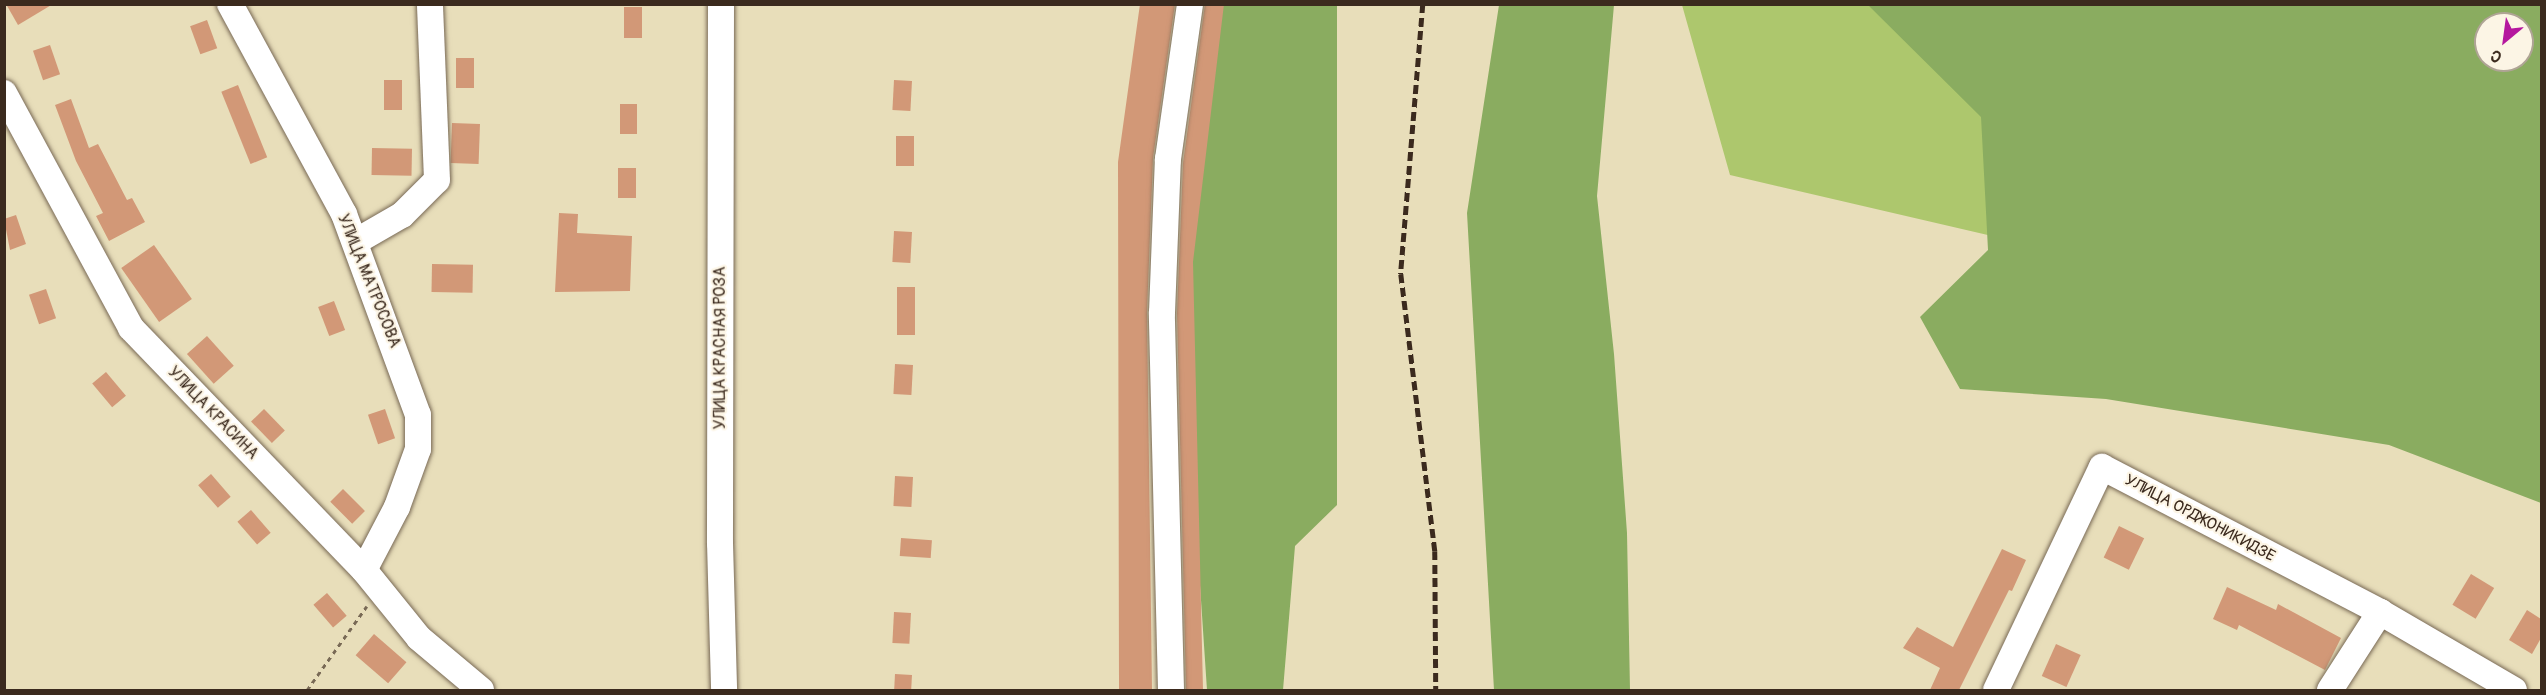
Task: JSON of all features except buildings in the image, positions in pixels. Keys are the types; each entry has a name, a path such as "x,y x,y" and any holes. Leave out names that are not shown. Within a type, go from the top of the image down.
{"street":[{"name":"УЛИЦА МАТРОСОВА","path":"230,4 356,242 418,415 418,449 371,580"},
{"path":"356,242 402,215 437,180 430,4"},
{"name":"УЛИЦА КРАСНАЯ РОЗА","path":"721,4 720,543 724,690"},
{"path":"1171,690 1162,313 1168,159 1190,4"},
{"name":"УЛИЦА КРАСИНА","path":"4,93 131,328 371,580 419,638 481,690"},
{"name":"УЛИЦА ОРДЖОНИКИДЗЕ","path":"1996,690 2102,467 2380,612 2514,690"},
{"path":"2330,690 2380,612"}],"path":[{"path":"307,690 371,580"}],"green space":[{"path":"1211,5 1337,5 1337,505 1295,546 1283,690 1207,690 1179,270"},
{"path":"1499,5 1614,5 1597,196 1614,354 1627,533 1630,690 1494,690 1467,213"},
{"path":"1682,5 2541,5 2520,359 1730,175"},
{"path":"1868,5 2541,5 2541,503 2389,445 2106,399 1960,389 1920,317 1988,250 1981,117"}],"railway":[{"path":"1423,4 1401,274 1435,551 1436,690"}]}
